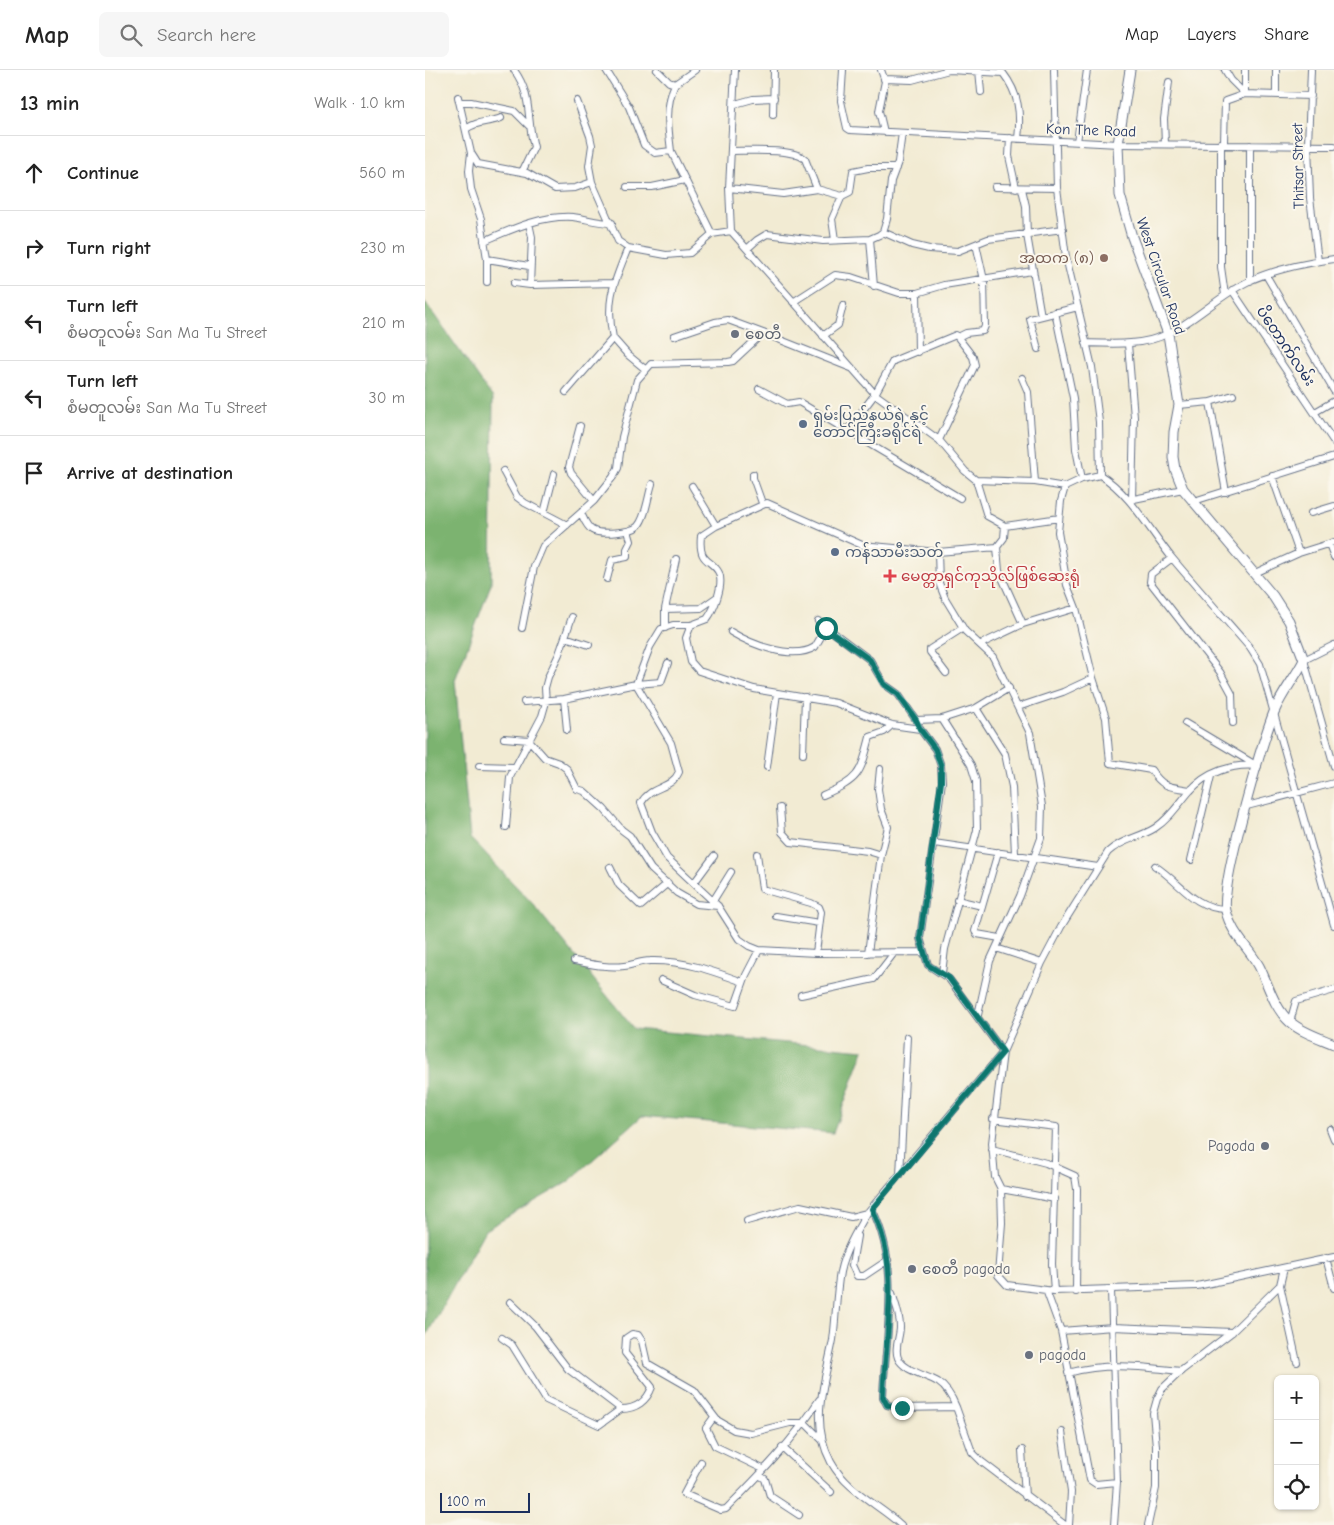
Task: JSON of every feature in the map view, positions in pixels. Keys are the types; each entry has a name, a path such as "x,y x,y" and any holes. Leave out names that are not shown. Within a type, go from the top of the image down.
{"street":[{"path":"514,70 521,80 529,99 529,126 534,147 522,172"},
{"path":"606,70 629,107 644,144 655,154 671,151"},
{"path":"657,70 669,82 675,84"},
{"path":"695,70 675,84 668,99 668,125 671,151 712,234"},
{"path":"735,70 735,104 729,188 731,231 875,394 939,440 965,471 976,480 987,516 1005,526 1059,518"},
{"path":"773,115 774,70"},
{"name":"Kon The Road","path":"843,70 841,101 848,130 1118,144 1308,144 1334,146"},
{"path":"881,70 884,79 879,111 884,132"},
{"path":"884,79 912,80 949,70 979,70 1003,73 1015,92 1019,113 1018,139"},
{"path":"979,70 981,92"},
{"path":"1054,70 1054,141 1057,188 1066,257 1092,367 1099,422 1100,475"},
{"path":"1077,142 1087,70"},
{"name":"West Circular Road","path":"1130,70 1118,144 1118,171 1122,203 1135,245 1168,334 1179,405 1174,432 1173,457 1175,469 1183,489 1255,573 1289,621 1304,660"},
{"path":"1225,70 1245,94"},
{"path":"1245,70 1245,94"},
{"path":"1276,70 1277,94"},
{"name":"Thitsar Street","path":"1311,70 1308,144 1309,198 1318,261"},
{"path":"1165,144 1164,119 1169,82"},
{"path":"1225,295 1221,267 1224,104 1229,99 1245,94 1311,96"},
{"path":"735,104 753,99 774,98"},
{"path":"487,282 487,259 481,220 471,190 469,171 471,153 459,100 514,110 529,126"},
{"path":"577,101 591,136 592,145 589,166 592,182 612,223 618,241 628,248 666,255 689,253 712,234 731,231"},
{"path":"466,129 481,121 492,121 501,118"},
{"path":"747,249 767,234 811,240 835,240 870,239 883,232 887,219 891,181 902,133"},
{"path":"1010,138 1009,156 1026,206 1027,235 1041,316"},
{"path":"1250,145 1250,281"},
{"path":"731,151 782,153 801,156 805,160 817,189"},
{"path":"471,153 478,164 522,172 555,189 575,188 592,182"},
{"path":"835,240 832,219 842,196 850,192 853,171 868,168 895,168"},
{"path":"627,187 652,187 685,180"},
{"path":"995,187 1057,188"},
{"path":"729,188 783,194 817,189 827,190 842,196"},
{"path":"484,241 529,223 559,218 612,223"},
{"path":"529,223 532,238 529,266 530,285"},
{"path":"883,232 911,245 929,250 958,251 988,239 1063,229"},
{"path":"870,239 874,286"},
{"path":"847,432 875,394 893,361 953,336 958,337 984,330 984,280 976,244"},
{"path":"628,248 614,283 608,311 613,338 628,355 645,369"},
{"path":"487,259 529,266"},
{"path":"1086,343 1129,344 1168,334 1232,290 1250,281 1266,274 1334,259"},
{"path":"793,302 835,275 851,277 899,293 917,293 944,285 1032,271"},
{"path":"1266,274 1334,391"},
{"path":"514,283 530,285 614,283"},
{"name":"ပိတောက်လမ်း","path":"1232,290 1334,442"},
{"path":"917,293 918,352"},
{"path":"823,336 838,325 843,305"},
{"path":"1038,349 1030,319 1078,307"},
{"path":"1055,312 1073,398 1076,449 1082,479"},
{"path":"674,336 715,322 728,320 852,369"},
{"path":"522,628 534,568 543,546 594,501 618,468 632,398 637,380 645,369 651,364 728,362 738,356 763,333"},
{"path":"939,440 975,365 973,357 958,337"},
{"path":"566,392 613,338"},
{"path":"1129,344 1133,417 1130,500"},
{"path":"1022,378 1028,392 1035,482"},
{"path":"759,389 787,404 799,402 960,498"},
{"path":"1179,405 1210,402 1233,395"},
{"path":"1315,412 1334,401"},
{"path":"1210,402 1226,492"},
{"path":"580,426 569,467 571,473 594,501"},
{"path":"1194,501 1334,457"},
{"path":"503,471 517,497 567,525"},
{"path":"544,513 554,474"},
{"path":"753,474 762,504"},
{"path":"976,480 1035,482 1065,487 1082,479 1100,475 1110,481 1130,500 1172,558 1250,648 1260,664 1334,925"},
{"path":"1272,476 1299,553"},
{"path":"581,513 587,525 595,532 628,531 639,524 652,484"},
{"path":"692,486 716,526"},
{"path":"1065,487 1058,532 1067,585 1076,608 1093,678 1106,718 1110,763 1151,770 1163,785 1191,790"},
{"path":"1130,500 1183,489"},
{"path":"636,684 651,648 661,630 673,625 691,625 707,619 718,596 719,572 706,561 700,544 701,536 716,526 762,504 772,504 862,545 939,552 997,547"},
{"path":"1311,513 1334,506"},
{"path":"1005,526 1004,538 997,547 999,571 1023,624"},
{"path":"607,579 612,560 627,557 627,549 631,541 628,531"},
{"path":"1255,573 1299,553 1331,543 1334,557"},
{"path":"939,552 939,583 952,612 963,628 993,657 1030,733 1035,752 1042,806 1041,838 1020,896 990,961 977,1016"},
{"path":"1172,558 1151,574 1150,582 1220,672 1232,694 1233,723"},
{"path":"665,628 665,609 676,560"},
{"path":"665,609 701,608 718,596"},
{"path":"981,644 1023,624 1076,608"},
{"path":"506,827 510,777 514,766 542,716 546,702 545,688 547,677 572,617"},
{"path":"818,621 870,660 884,684 898,694 916,720 920,729 935,749 941,766 934,844 920,938 928,965 949,978 1003,1052 1003,1064 993,1119 992,1149 995,1177 1001,1189 1003,1223 998,1275 1007,1285 1054,1291 1076,1292 1197,1286 1334,1257"},
{"path":"691,625 686,638 691,662 699,670 754,689 805,696 836,703 892,725 920,729"},
{"path":"731,632 751,644 780,651 802,651 815,646 826,628"},
{"path":"947,673 934,658 930,649 963,628"},
{"path":"565,636 589,645"},
{"path":"1334,644 1304,660 1297,674 1286,686 1274,713 1231,863 1225,891 1225,909 1237,938 1249,948 1271,995 1290,1022 1334,1044"},
{"path":"1304,660 1334,766"},
{"path":"523,702 546,702 636,684 661,682 668,663"},
{"path":"1018,707 1063,692 1093,678"},
{"path":"636,684 671,743 679,772 673,782 651,791 641,803 652,832 667,858 715,904 739,939 759,950 816,953 924,952"},
{"path":"916,720 942,719 977,708 1009,688"},
{"path":"767,767 777,693"},
{"path":"803,754 805,696"},
{"path":"564,699 567,730"},
{"path":"977,708 1005,754 1012,787 1015,854"},
{"path":"942,719 971,765 975,781 977,830 945,949 942,973"},
{"path":"1185,723 1258,766"},
{"path":"823,794 851,783 859,773 871,737 884,732 892,725"},
{"path":"504,738 529,740 545,758 559,763 567,769 577,789 584,791 630,836 651,869 677,893 696,904 715,904"},
{"path":"821,1440 820,1399 833,1340 841,1270 857,1230 869,1211 1003,1052 1042,963 1098,867 1116,844 1156,827 1173,812 1191,790 1226,767 1241,764 1258,766"},
{"path":"479,766 514,766"},
{"path":"868,953 881,855 888,827 881,809 878,789 880,769"},
{"path":"1191,860 1211,776"},
{"path":"1247,806 1334,783"},
{"path":"780,808 782,832 791,842 868,851 881,855"},
{"path":"934,844 1098,867"},
{"path":"998,852 975,931 977,934 1000,938"},
{"path":"757,854 762,889 817,905 821,912 816,953"},
{"path":"694,883 714,856"},
{"path":"1155,866 1170,876 1199,904 1211,909 1225,909"},
{"path":"609,867 619,885 641,906 668,883"},
{"path":"715,904 731,872"},
{"path":"957,900 982,906"},
{"path":"777,916 819,923"},
{"path":"996,948 1042,963"},
{"path":"661,980 695,995 735,1006 743,982 759,950"},
{"path":"801,995 874,979 894,953"},
{"path":"574,961 607,967 649,961 683,963 706,968 743,982"},
{"path":"1290,1022 1296,1002 1334,990"},
{"path":"899,1175 907,1038"},
{"path":"993,1119 1056,1127 1054,1291"},
{"path":"1330,1129 1334,1139"},
{"path":"992,1149 1055,1167 1075,1176 1077,1189 1076,1292"},
{"path":"1001,1189 1055,1200"},
{"path":"747,1221 799,1206 851,1217 869,1211"},
{"path":"869,1211 879,1223 888,1260 890,1290 883,1397 887,1405 902,1408 956,1406"},
{"path":"857,1230 852,1265 857,1276 864,1276 888,1260"},
{"path":"1325,1258 1334,1288"},
{"path":"1284,1268 1280,1285 1297,1362"},
{"path":"1148,1525 1156,1488 1156,1446 1153,1413 1162,1389 1181,1371 1232,1332 1280,1285"},
{"path":"890,1290 899,1313 898,1358 904,1366 939,1382 950,1394 972,1452 1025,1496 1065,1525"},
{"path":"1046,1290 1061,1331 1090,1480 1096,1484 1117,1482"},
{"path":"1111,1290 1117,1482 1114,1525"},
{"path":"510,1302 535,1326 568,1369 621,1409"},
{"path":"1061,1331 1113,1327 1232,1332"},
{"path":"502,1338 512,1345 546,1400 599,1425 621,1409 631,1409 643,1402 649,1395 652,1387 625,1353 626,1338 632,1334 638,1335 642,1340 647,1363 695,1390 714,1417 734,1430 751,1433 791,1424 805,1423"},
{"path":"1068,1373 1114,1365 1181,1371"},
{"path":"701,1462 684,1494 721,1510 726,1509 805,1423 820,1399"},
{"path":"714,1417 706,1428 715,1446 761,1472 770,1496 799,1515"},
{"path":"805,1423 821,1440 832,1464 854,1491 901,1525"},
{"path":"1062,1432 1071,1492 1069,1525"},
{"path":"782,1447 831,1492"},
{"path":"1022,1450 1025,1496"}],"green space":[{"path":"425,302 493,398 491,584 455,680 470,838 532,903 634,1029 864,1050 833,1133 642,1116 568,1182 485,1230 425,1338"}],"place":[{"name":"အထက (၈)","path":"1104,258"},
{"name":"စေတီ","path":"735,334"},
{"name":"ရှမ်းပြည်နယ်ရဲ နှင့် တောင်ကြီးခရိုင်ရဲ","path":"803,424"},
{"name":"ကန်သာမီးသတ်","path":"835,552"},
{"name":"မေတ္တာရှင်ကုသိုလ်ဖြစ်ဆေးရုံ","path":"890,576"},
{"name":"Pagoda","path":"1265,1146"},
{"name":"စေတီ pagoda","path":"912,1269"},
{"name":"pagoda","path":"1029,1355"}],"route":[{"path":"826,628 870,660 884,684 898,694 935,749 941,766 941,782 928,892 920,938 928,965 949,978 1003,1052 872,1209 879,1223 888,1260 890,1290 883,1397 887,1405 902,1408"}]}
